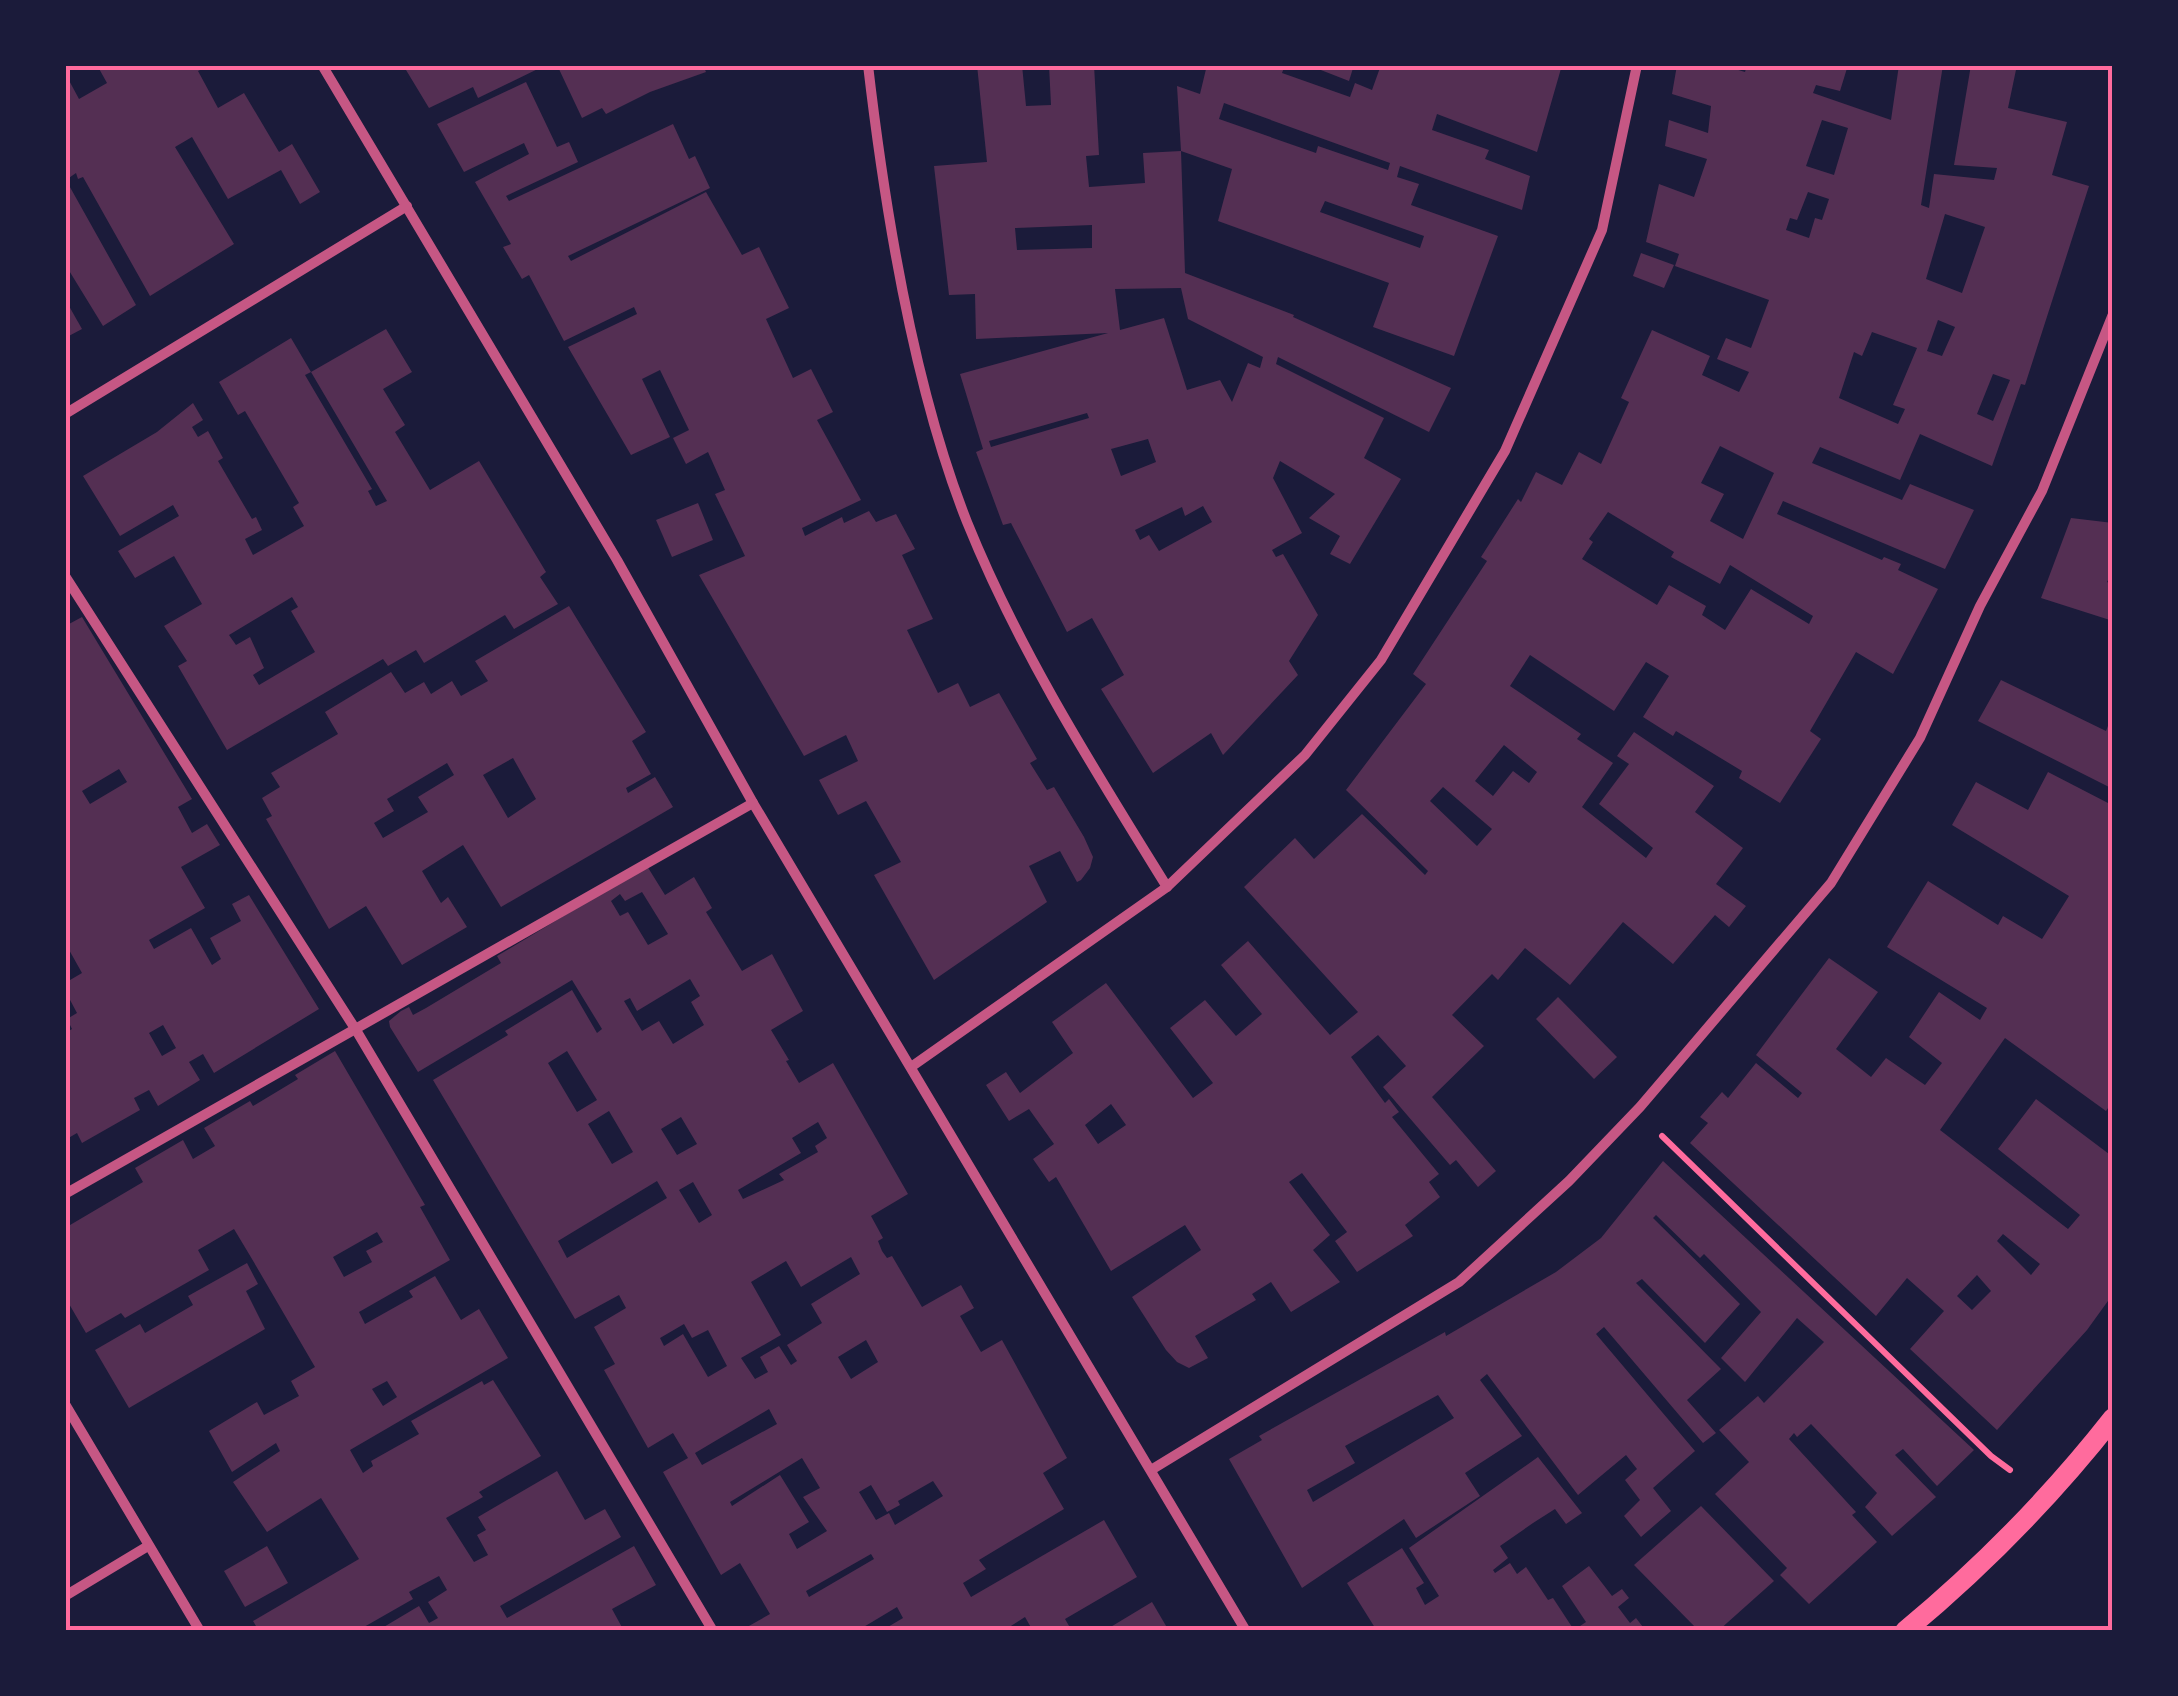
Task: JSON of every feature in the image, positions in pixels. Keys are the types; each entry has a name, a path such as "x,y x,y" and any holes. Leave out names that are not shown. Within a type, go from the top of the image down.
{"main road":[{"path":"1906,1631 1968,1579 2048,1496 2113,1418"}],"street":[{"path":"322,65 617,560 753,803 1246,1631"},
{"path":"868,65 877,143 903,286 932,414 967,521 1026,651 1166,887"},
{"path":"910,1067 1166,887 1305,755 1381,660 1505,451 1602,230 1637,65"},
{"path":"65,414 407,206"},
{"path":"1151,1470 1459,1282 1569,1181 1640,1108 1831,883 1920,738 1980,606 2042,491 2113,314"},
{"path":"65,576 356,1030 713,1631"},
{"path":"65,1194 753,803"},
{"path":"65,1404 200,1631"},
{"path":"65,1596 148,1546"}],"path":[{"path":"1640,1108 1665,1139 1991,1456 2048,1496"}],"building":[{"path":"97,65 210,65 198,71 218,108 244,93 279,152 292,144 320,192 300,204 281,170 228,199 192,137 175,147 234,244 150,296 83,177 78,179 76,173 66,180 136,305 103,326 65,264 65,73 79,99 107,83"},
{"path":"403,65 546,65 478,98 473,87 429,108"},
{"path":"703,65 706,72 650,92 606,114 602,108 582,118 558,67"},
{"path":"977,65 1022,65 1026,106 1051,105 1049,65 1094,65 1099,155 1086,156 1089,187 1145,183 1143,153 1181,151 1185,273 1294,315 1451,388 1429,432 1278,357 1276,364 1384,418 1364,458 1401,479 1350,564 1330,554 1340,536 1309,518 1335,494 1280,461 1273,478 1302,533 1272,550 1276,557 1283,554 1318,615 1289,661 1298,675 1223,755 1211,733 1153,773 1101,689 1124,675 1092,618 1067,632 1011,523 1003,525 976,452 983,449 960,374 1108,333 976,339 975,294 949,295 934,166 987,162","holes":["1092,225 1092,248 1017,250 1015,228","1181,288 1188,319 1263,357 1260,368 1248,363 1232,402 1220,380 1187,390 1164,318 1120,330 1115,289","1087,413 1089,418 991,447 989,441","1148,439 1156,462 1121,476 1111,449","1203,506 1212,522 1159,551 1149,535 1140,540 1135,530 1182,507 1185,516"]},
{"path":"1207,65 1285,65 1282,73 1350,97 1355,83 1372,90 1381,65 1562,65 1537,152 1437,114 1432,130 1489,150 1485,159 1530,176 1522,210 1400,166 1397,177 1419,184 1411,205 1498,236 1454,356 1373,327 1389,283 1218,221 1232,169 1181,151 1177,86 1200,94","holes":["1224,103 1390,163 1388,170 1318,146 1316,153 1219,119","1325,201 1424,236 1420,248 1320,212"]},
{"path":"1308,65 1354,65 1349,81"},
{"path":"1677,65 1722,65 1745,72 1747,65 1848,65 1840,91 1816,85 1813,93 1891,120 1899,65 1943,65 1921,205 1929,208 1934,174 1994,180 1997,168 1954,165 1971,65 2017,65 2008,108 2067,122 2052,175 2089,186 2025,385 2021,384 1992,466 1920,434 1900,480 1820,447 1812,463 1902,500 1910,484 1974,510 1945,569 1783,501 1777,514 1882,560 1884,557 1901,564 1898,570 1938,589 1893,674 1856,652 1810,731 1821,739 1780,803 1739,778 1742,771 1676,731 1673,736 1643,717 1669,676 1646,662 1614,711 1530,655 1510,686 1581,734 1577,739 1613,763 1582,807 1646,858 1653,848 1599,804 1629,764 1617,756 1634,732 1714,786 1695,812 1743,848 1716,884 1746,906 1729,927 1715,915 1673,964 1623,922 1570,985 1525,948 1498,980 1492,974 1452,1015 1484,1046 1432,1097 1496,1171 1478,1187 1456,1160 1450,1165 1383,1087 1406,1066 1378,1035 1351,1057 1385,1103 1389,1099 1399,1112 1392,1117 1439,1174 1429,1182 1440,1197 1405,1225 1413,1236 1357,1272 1335,1241 1347,1232 1302,1173 1289,1182 1330,1235 1313,1250 1340,1282 1291,1312 1271,1282 1252,1294 1256,1300 1195,1336 1208,1358 1189,1368 1166,1350 1132,1297 1201,1250 1185,1225 1111,1271 1056,1177 1049,1182 1033,1159 1054,1144 1029,1109 1009,1121 986,1085 1006,1072 1020,1093 1073,1053 1052,1022 1106,983 1193,1098 1213,1083 1170,1028 1205,1000 1236,1036 1262,1014 1221,965 1248,941 1330,1035 1358,1012 1244,887 1295,838 1314,859 1362,814 1425,875 1428,871 1346,790 1426,684 1413,674 1487,561 1481,557 1518,499 1521,502 1536,472 1562,485 1579,452 1601,464 1629,402 1621,398 1652,330 1710,356 1702,375 1739,392 1749,372 1717,359 1726,338 1751,348 1769,300 1675,266 1679,254 1646,242 1659,184 1694,197 1707,159 1665,146 1669,120 1708,133 1711,106 1672,94","holes":["1822,120 1848,128 1834,175 1806,166","1808,192 1829,199 1822,220 1815,218 1809,238 1786,230 1790,218 1797,220","1945,214 1985,227 1962,293 1926,279","1938,320 1955,327 1942,356 1927,351","1872,332 1917,348 1893,405 1905,409 1898,424 1839,398 1854,352 1862,356","1993,374 2010,380 1993,421 1977,414","1720,446 1774,473 1743,539 1710,521 1724,494 1701,483","1608,512 1674,552 1671,557 1720,584 1730,565 1813,616 1809,624 1751,589 1725,630 1702,615 1706,606 1669,585 1657,605 1582,559 1593,542 1589,539","1504,745 1537,772 1529,783 1513,771 1493,796 1475,781","1443,787 1492,829 1477,846 1430,801","1111,1104 1126,1125 1098,1144 1085,1125"]},
{"path":"526,82 557,147 569,142 578,162 506,196 509,201 673,124 689,159 695,156 710,188 568,256 571,261 706,192 742,255 759,247 789,308 766,319 793,378 811,369 833,412 817,420 861,500 802,528 805,536 842,517 844,523 869,511 876,522 896,514 915,549 902,555 933,619 907,630 938,693 958,683 970,707 999,693 1037,759 1030,763 1047,790 1054,787 1084,837 1093,857 1081,880 1077,882 1060,851 1029,866 1047,902 934,980 874,875 901,862 866,801 838,815 819,780 858,761 846,735 804,756 699,575 745,556 715,494 725,490 708,452 686,464 673,438 689,430 660,370 642,379 670,437 631,455 568,347 637,314 634,307 564,341 529,275 522,279 503,247 511,244 475,182 529,154 524,143 464,172 437,124"},
{"path":"1641,253 1674,265 1664,288 1633,276"},
{"path":"65,299 82,329 65,338"},
{"path":"386,329 412,372 383,389 405,425 395,432 430,490 479,461 546,572 540,577 558,604 514,629 505,615 424,663 416,650 388,666 383,659 227,750 178,666 187,661 164,626 202,604 174,556 135,578 118,551 179,516 173,505 120,536 83,476 157,432 193,403 203,420 192,427 198,437 208,431 223,458 218,461 262,530 245,539 253,555 304,526 293,507 299,503 245,411 238,415 219,382 291,338 311,372","holes":["311,372 387,501 376,506 368,491 372,489 305,375","292,597 298,607 291,611 315,652 259,685 253,675 264,668 250,637 236,645 229,635"]},
{"path":"698,503 713,540 672,557 656,520"},
{"path":"2071,518 2113,523 2113,570 2107,582 2113,585 2113,621 2041,598"},
{"path":"569,606 646,732 632,741 651,774 626,788 628,793 655,777 673,807 501,907 463,845 422,871 441,903 448,897 467,927 402,965 366,906 329,929 266,819 272,816 262,798 280,787 271,773 338,734 325,712 391,672 405,693 424,682 431,694 452,681 461,696 488,681 475,661","holes":["513,758 536,799 508,818 483,775","447,763 454,775 418,797 428,812 383,838 374,823 394,811 387,799"]},
{"path":"65,617 69,624 82,617 192,799 178,807 192,833 207,824 220,845 181,867 205,908 149,940 154,949 191,928 212,965 221,959 210,938 241,921 232,904 249,895 319,1009 214,1073 203,1054 189,1062 200,1080 158,1106 149,1090 134,1098 140,1110 82,1143 77,1133 65,1140 65,1033 72,1029 67,1019 77,1013 69,998 65,1000 65,983 82,973 68,948 65,950","holes":["119,769 127,782 90,804 82,791","163,1025 176,1048 162,1056 149,1033"]},
{"path":"2001,680 2106,731 2113,713 2113,789 1978,721"},
{"path":"2048,772 2108,803 2113,797 2113,1101 2106,1111 2005,1038 1940,1130 2068,1229 2080,1215 1998,1149 2036,1099 2113,1157 2113,1294 2087,1330 1997,1430 1910,1349 1944,1311 1907,1278 1876,1316 1690,1143 1708,1123 1700,1117 1722,1092 1728,1098 1756,1063 1798,1098 1802,1093 1756,1055 1829,958 1878,992 1836,1049 1871,1077 1886,1058 1925,1085 1942,1063 1909,1037 1939,992 1980,1020 1987,1008 1887,947 1928,881 1998,925 2003,916 2042,939 2069,896 1952,825 1976,782 2028,810","holes":["2003,1234 2040,1264 2031,1275 1997,1241","1977,1275 1991,1291 1972,1310 1957,1296"]},
{"path":"647,866 665,895 694,877 712,908 706,912 742,971 772,954 803,1011 771,1030 799,1083 833,1063 908,1194 871,1216 883,1238 878,1241 882,1251 887,1258 892,1256 922,1307 961,1285 974,1308 960,1316 981,1352 1002,1340 1067,1458 1043,1473 1064,1509 979,1560 986,1569 963,1583 971,1597 1104,1520 1137,1577 1065,1619 1072,1631 1033,1631 1025,1617 1003,1631 881,1631 903,1618 897,1607 857,1631 740,1631 770,1614 740,1563 721,1575 663,1472 688,1458 673,1433 648,1448 604,1370 615,1364 594,1327 626,1308 619,1295 575,1319 433,1080 572,990 597,1033 602,1029 572,980 418,1072 390,1027 389,1021 401,1011 409,1007 413,1015 501,963 497,956","holes":["642,892 668,934 648,945 628,912 620,916 611,901 620,894 625,901","690,979 700,996 691,1002 704,1025 673,1044 659,1021 642,1031 624,1001 630,998 637,1011","567,1051 597,1100 577,1112 548,1063","609,1111 633,1152 612,1164 588,1124","681,1117 697,1144 677,1155 661,1129","818,1122 827,1138 815,1146 818,1152 779,1174 784,1180 743,1199 738,1190 801,1153 792,1138","657,1181 667,1198 567,1258 558,1241","693,1182 712,1215 699,1223 679,1190","851,1257 860,1274 811,1304 822,1323 787,1345 797,1361 791,1365 779,1346 760,1357 768,1372 755,1379 741,1358 781,1335 751,1282 786,1261 801,1287","684,1324 692,1338 708,1330 727,1366 708,1377 683,1334 664,1346 660,1338","866,1340 878,1362 851,1379 838,1357","769,1409 777,1424 702,1465 695,1453","802,1458 820,1488 803,1497 827,1531 797,1549 789,1534 809,1522 780,1475 732,1506 730,1502","933,1481 943,1496 895,1525 889,1513 876,1520 859,1492 871,1485 887,1512","871,1554 874,1559 809,1597 806,1591"]},
{"path":"1558,997 1617,1057 1594,1079 1536,1019"},
{"path":"335,1051 425,1205 420,1207 450,1260 359,1312 365,1324 413,1297 409,1291 435,1276 461,1320 479,1309 508,1358 350,1450 363,1473 373,1466 371,1461 419,1434 411,1421 482,1381 484,1385 493,1380 541,1456 479,1492 483,1497 446,1518 474,1562 488,1555 477,1535 486,1530 478,1517 557,1471 585,1520 605,1509 621,1537 500,1606 507,1618 634,1546 656,1585 612,1609 624,1631 377,1631 419,1606 429,1623 438,1618 428,1602 447,1590 439,1576 409,1592 413,1599 357,1631 259,1631 253,1621 359,1559 321,1498 267,1532 233,1482 280,1451 276,1443 232,1472 209,1431 257,1402 264,1415 299,1396 291,1381 315,1367 234,1229 198,1250 209,1270 125,1318 121,1313 86,1333 65,1297 65,1228 143,1182 135,1168 183,1140 193,1159 215,1146 204,1128 250,1101 253,1106 298,1079 295,1075","holes":["377,1232 383,1242 366,1251 372,1262 344,1277 333,1257","387,1381 397,1397 383,1406 372,1389"]},
{"path":"1663,1161 1974,1450 1937,1486 1903,1449 1895,1455 1936,1497 1892,1536 1865,1507 1877,1493 1811,1424 1797,1437 1794,1433 1789,1439 1856,1512 1852,1515 1877,1542 1809,1604 1780,1575 1787,1568 1715,1494 1749,1462 1719,1430 1758,1396 1764,1403 1824,1342 1797,1318 1745,1382 1721,1358 1761,1312 1704,1254 1700,1258 1656,1215 1653,1218 1740,1304 1705,1343 1642,1279 1636,1283 1721,1369 1687,1400 1716,1433 1703,1443 1604,1327 1596,1334 1695,1451 1653,1488 1671,1511 1641,1537 1624,1516 1640,1500 1625,1480 1637,1469 1626,1455 1578,1495 1487,1374 1480,1380 1522,1436 1465,1473 1480,1496 1416,1538 1404,1519 1302,1588 1229,1459 1262,1440 1259,1436 1556,1272 1601,1238","holes":["1438,1395 1454,1418 1313,1502 1307,1490 1355,1463 1345,1446"]},
{"path":"247,1263 258,1284 246,1291 265,1329 129,1408 95,1350 140,1324 145,1333 193,1305 188,1296"},
{"path":"1538,1457 1582,1513 1566,1524 1555,1509 1533,1523 1500,1546 1508,1558 1493,1570 1495,1573 1510,1563 1517,1574 1526,1567 1574,1630 1586,1622 1562,1586 1589,1566 1612,1596 1622,1589 1629,1598 1618,1607 1630,1623 1636,1618 1646,1631 1377,1631 1347,1583 1402,1548 1424,1583 1416,1588 1425,1605 1439,1596 1409,1548"},
{"path":"1701,1506 1774,1581 1718,1631 1699,1631 1634,1565"},
{"path":"267,1546 288,1583 245,1607 224,1571"},
{"path":"1152,1602 1169,1631 1104,1631"}]}
